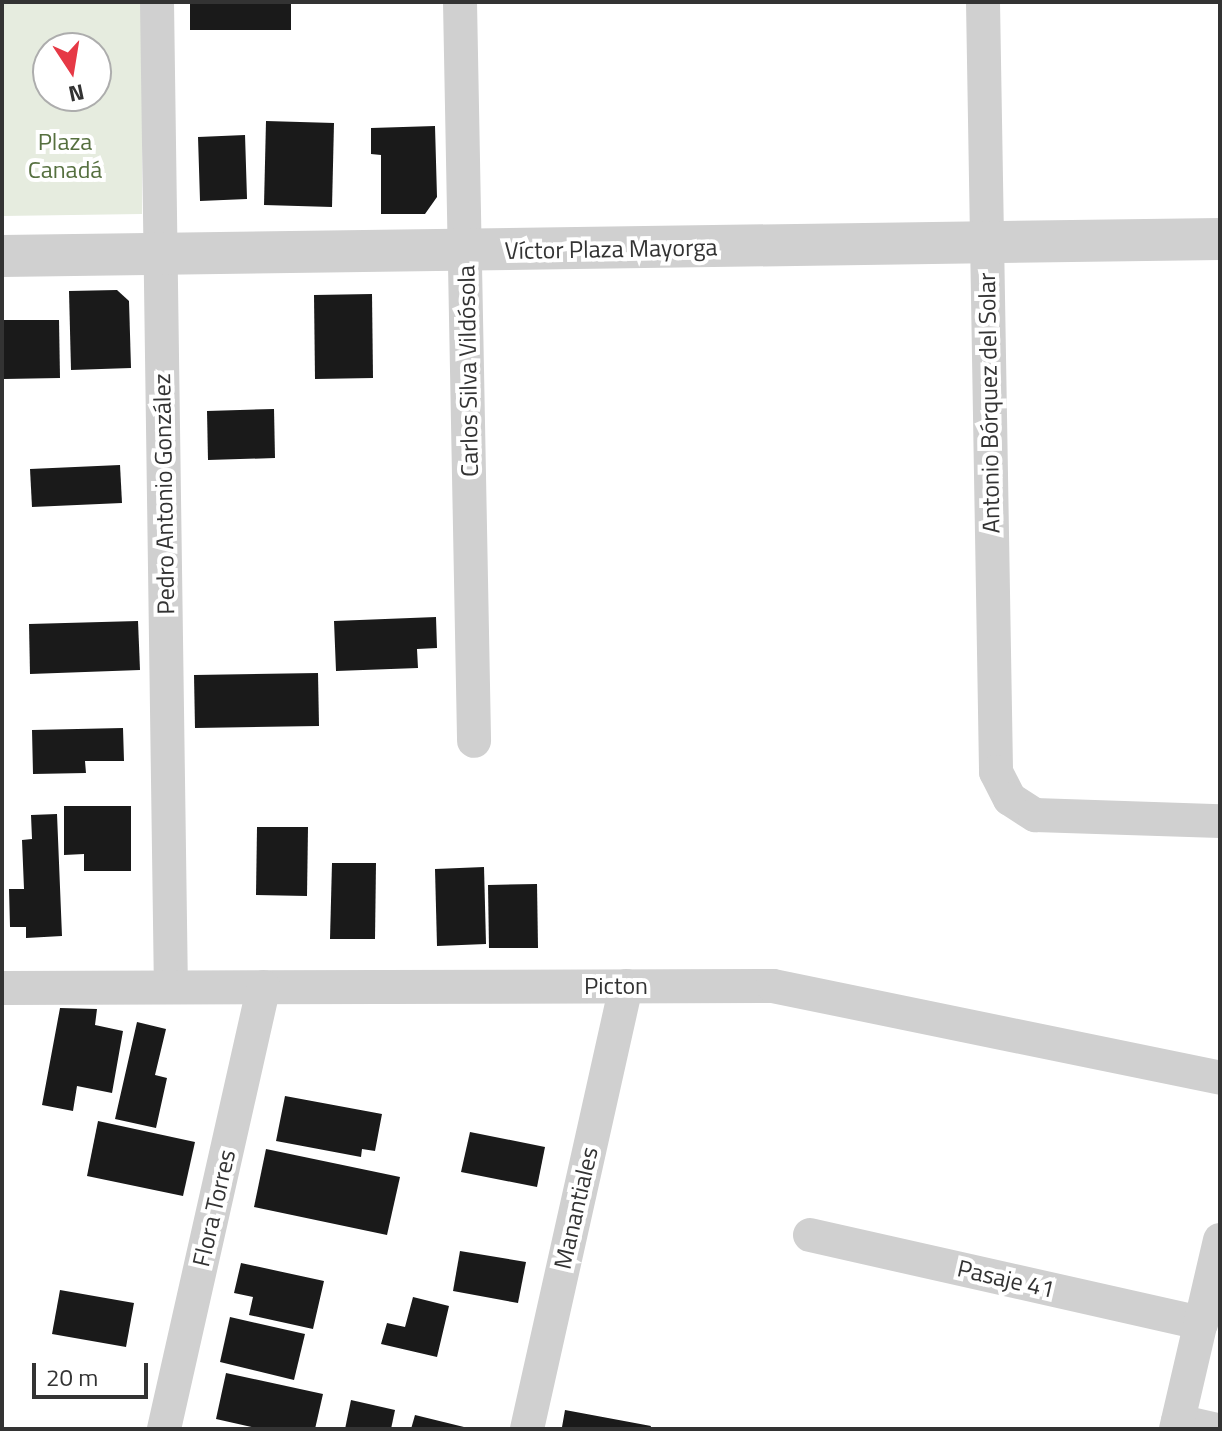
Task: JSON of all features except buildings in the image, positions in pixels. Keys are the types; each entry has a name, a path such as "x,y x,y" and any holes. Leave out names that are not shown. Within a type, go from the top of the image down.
{"street":[{"name":"Pedro Antonio González","path":"157,2 171,987"},
{"name":"Carlos Silva Vildósola","path":"460,2 474,741"},
{"name":"Antonio Bórquez del Solar","path":"983,2 996,772 1010,799 1050,818 1220,821"},
{"name":"Víctor Plaza Mayorga","path":"2,256 987,245 1220,239"},
{"name":"Manantiales","path":"527,1429 626,986"},
{"name":"Flora Torres","path":"164,1429 264,987"},
{"name":"Picton","path":"2,988 799,988 1220,1078"},
{"name":"Pasaje 41","path":"810,1235 1201,1323"},
{"path":"1214,1429 1177,1425 1220,1240"}],"green space":[{"name":"Plaza Canadá","path":"2,2 142,2 142,214 2,216"}]}
